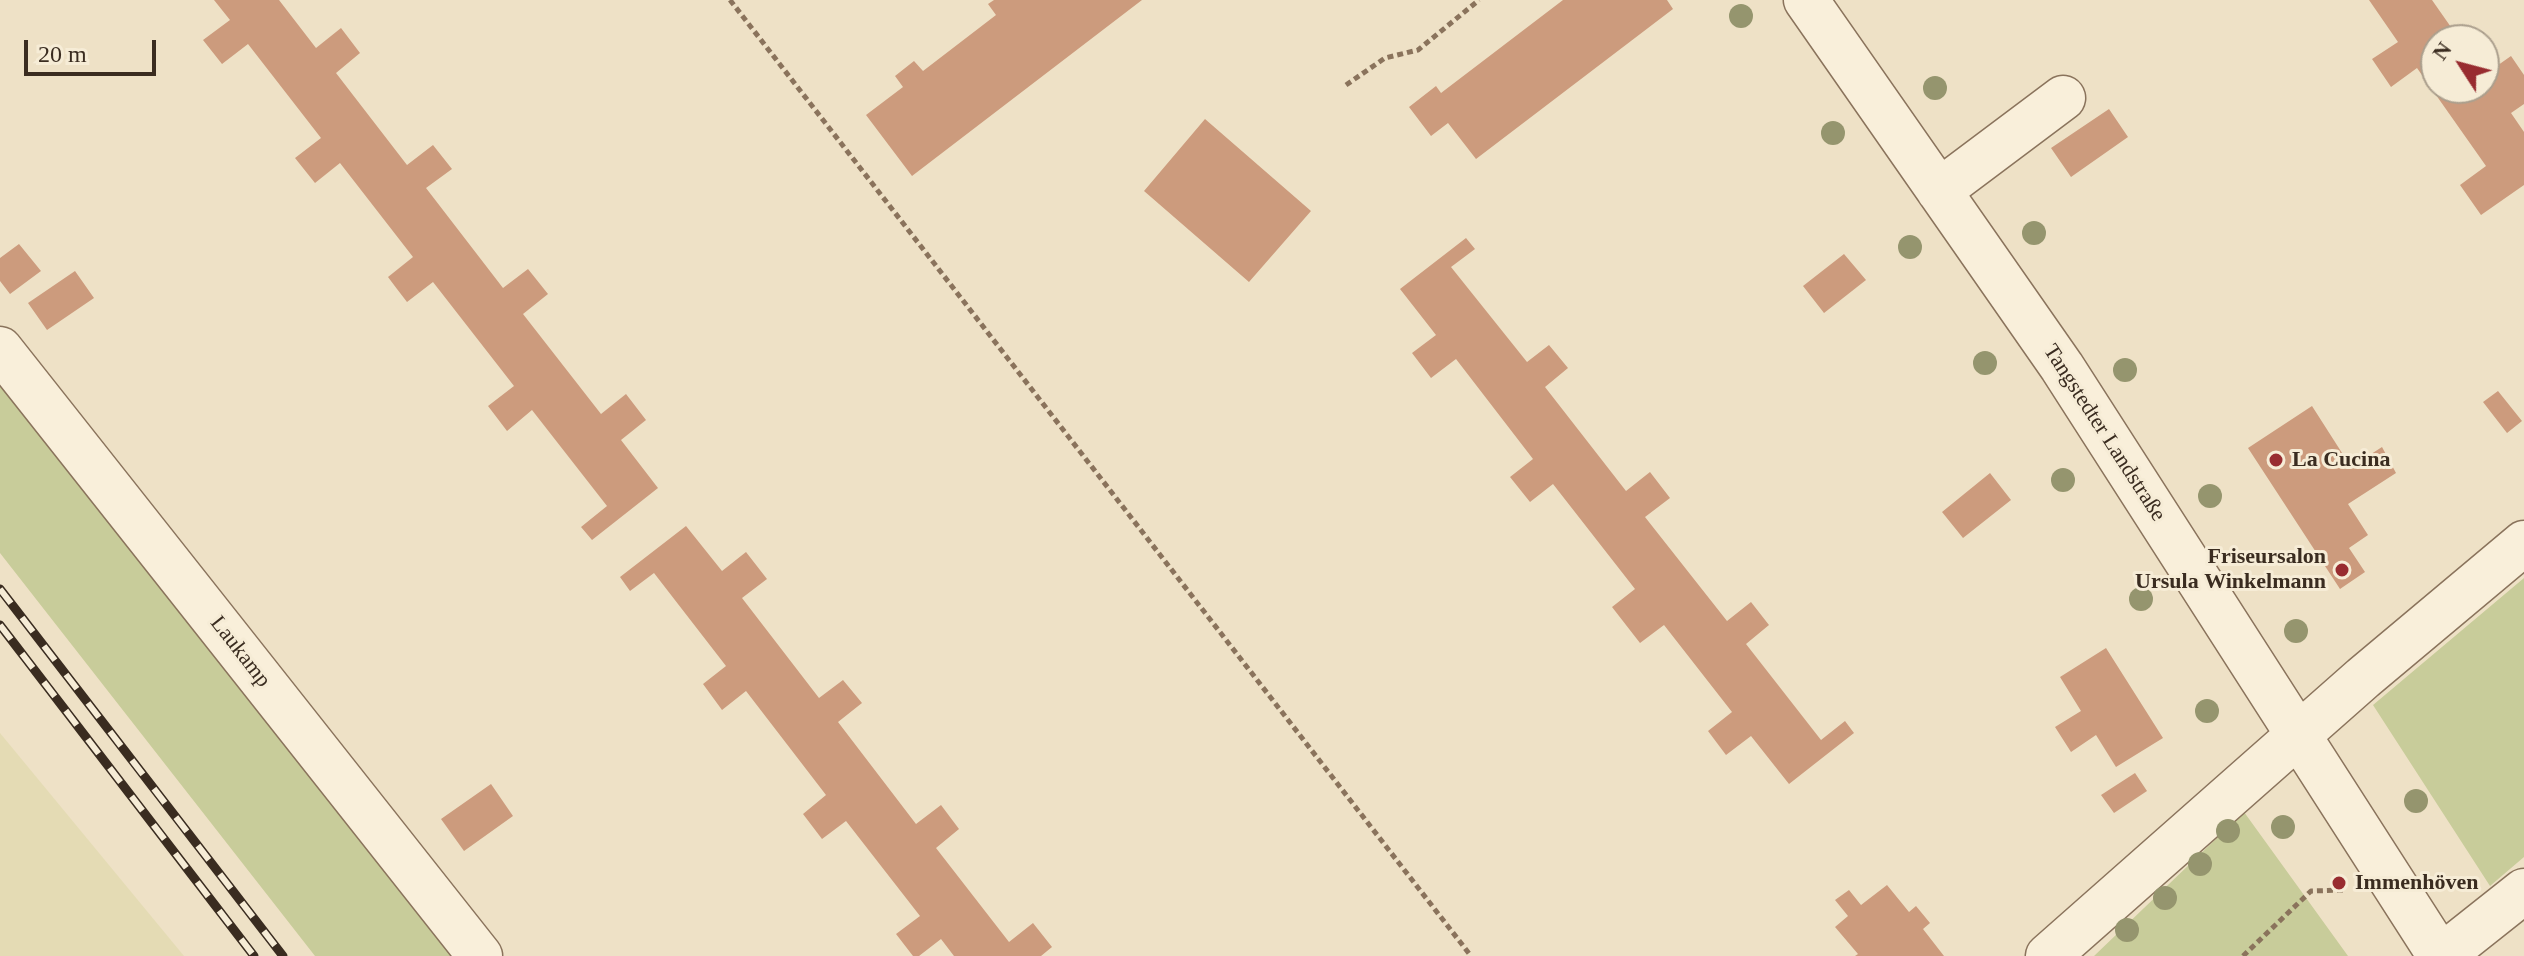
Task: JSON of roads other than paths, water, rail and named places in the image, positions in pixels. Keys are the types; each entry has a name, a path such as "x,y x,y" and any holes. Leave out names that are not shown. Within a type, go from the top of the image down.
{"street":[{"name":"Tangstedter Landstraße","path":"1806,0 2062,367 2441,956"},
{"path":"1939,191 2063,98"},
{"name":"Laukamp","path":"0,349 480,956"},
{"path":"2048,956 2524,543"},
{"path":"2441,956 2524,891"}],"railway":[{"path":"0,589 283,956"},
{"path":"0,625 254,956"}],"place":[{"name":"La Cucina","path":"2276,460"},
{"name":"Friseursalon Ursula Winkelmann","path":"2342,570"},
{"name":"Immenhöven","path":"2339,883"}]}
